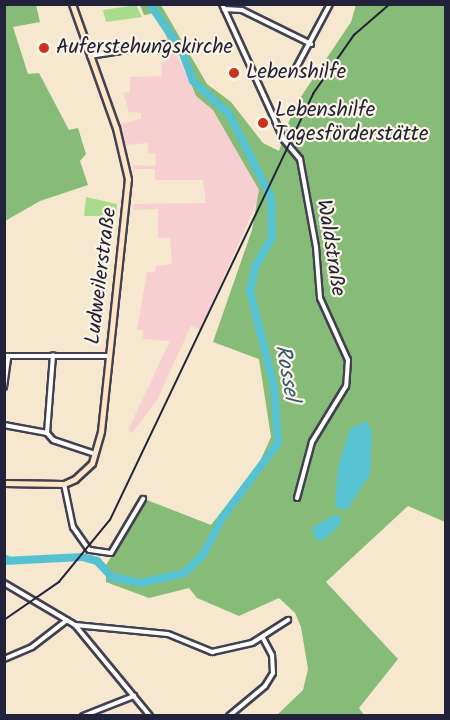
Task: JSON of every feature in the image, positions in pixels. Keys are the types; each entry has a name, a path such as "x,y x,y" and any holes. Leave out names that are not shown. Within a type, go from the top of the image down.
{"main road":[{"name":"Ludweilerstraße","path":"72,4 118,137 128,179 109,356 95,454"},
{"path":"4,483 64,484 84,471 95,454"}],"street":[{"path":"296,68 330,4"},
{"path":"223,7 242,10 310,44"},
{"name":"Waldstraße","path":"223,7 284,140 300,159 316,247 320,298 348,360 346,386 312,442 297,498"},
{"path":"90,56 112,49 164,44"},
{"path":"47,433 53,355"},
{"path":"4,387 6,357 109,356"},
{"path":"4,425 47,433 53,440 95,454"},
{"path":"64,484 73,527 89,550 111,553 143,499"},
{"path":"4,583 75,625 150,716"},
{"path":"4,658 32,647 68,620"},
{"path":"75,625 168,634 212,652 230,651 263,638 288,620"},
{"path":"229,716 265,686 273,673 272,656 263,638"},
{"path":"82,716 99,713 134,696"}],"shaded area":[{"path":"172,44 196,96 213,110 261,193 200,330 191,326 157,400 132,433 128,430 170,341 143,339 143,330 137,330 147,272 155,272 156,266 172,264 170,238 158,238 158,209 133,210 133,204 206,203 203,180 155,180 155,169 133,169 133,165 155,166 156,154 148,153 148,143 126,145 120,124 141,119 141,113 129,112 123,93 130,92 130,77 162,76 161,63 167,60 165,46"}],"green space":[{"path":"5,4 36,5 40,22 13,27 28,74 39,73 69,130 78,128 86,154 80,161 88,185 40,201 5,221"},
{"path":"136,5 142,17 106,22 103,10"},
{"path":"140,5 161,5 207,84 231,102 263,143 279,151 294,107 351,22 356,5 445,5 445,522 408,506 326,582 398,659 359,708 364,715 277,715 303,690 308,669 301,627 295,613 279,598 239,616 197,598 189,588 149,598 106,582 106,565 147,500 211,525 258,466 271,437 259,359 213,342 252,230 259,190 213,110 196,96 177,49 168,40 159,18 155,13 144,15"},
{"path":"86,197 117,204 116,216 84,216"}],"water":[{"path":"366,421 372,431 370,474 347,510 335,507 338,467 350,429"},
{"path":"334,515 340,516 341,522 336,529 322,541 315,539 312,528"}],"waterway":[{"name":"Rossel","path":"4,561 82,557 97,561 112,577 140,583 184,573 203,555 222,518 278,443 274,386 250,291 255,267 272,237 271,197 229,114 193,81 183,53 150,4"},
{"name":"Rossel","path":"4,555 14,559"}],"railway":[{"path":"4,620 59,582 110,520 313,94 354,35 390,4"}],"place":[{"name":"Auferstehungskirche","path":"44,48"},
{"name":"Lebenshilfe","path":"234,73"},
{"name":"Lebenshilfe Tagesförderstätte","path":"263,123"}]}
